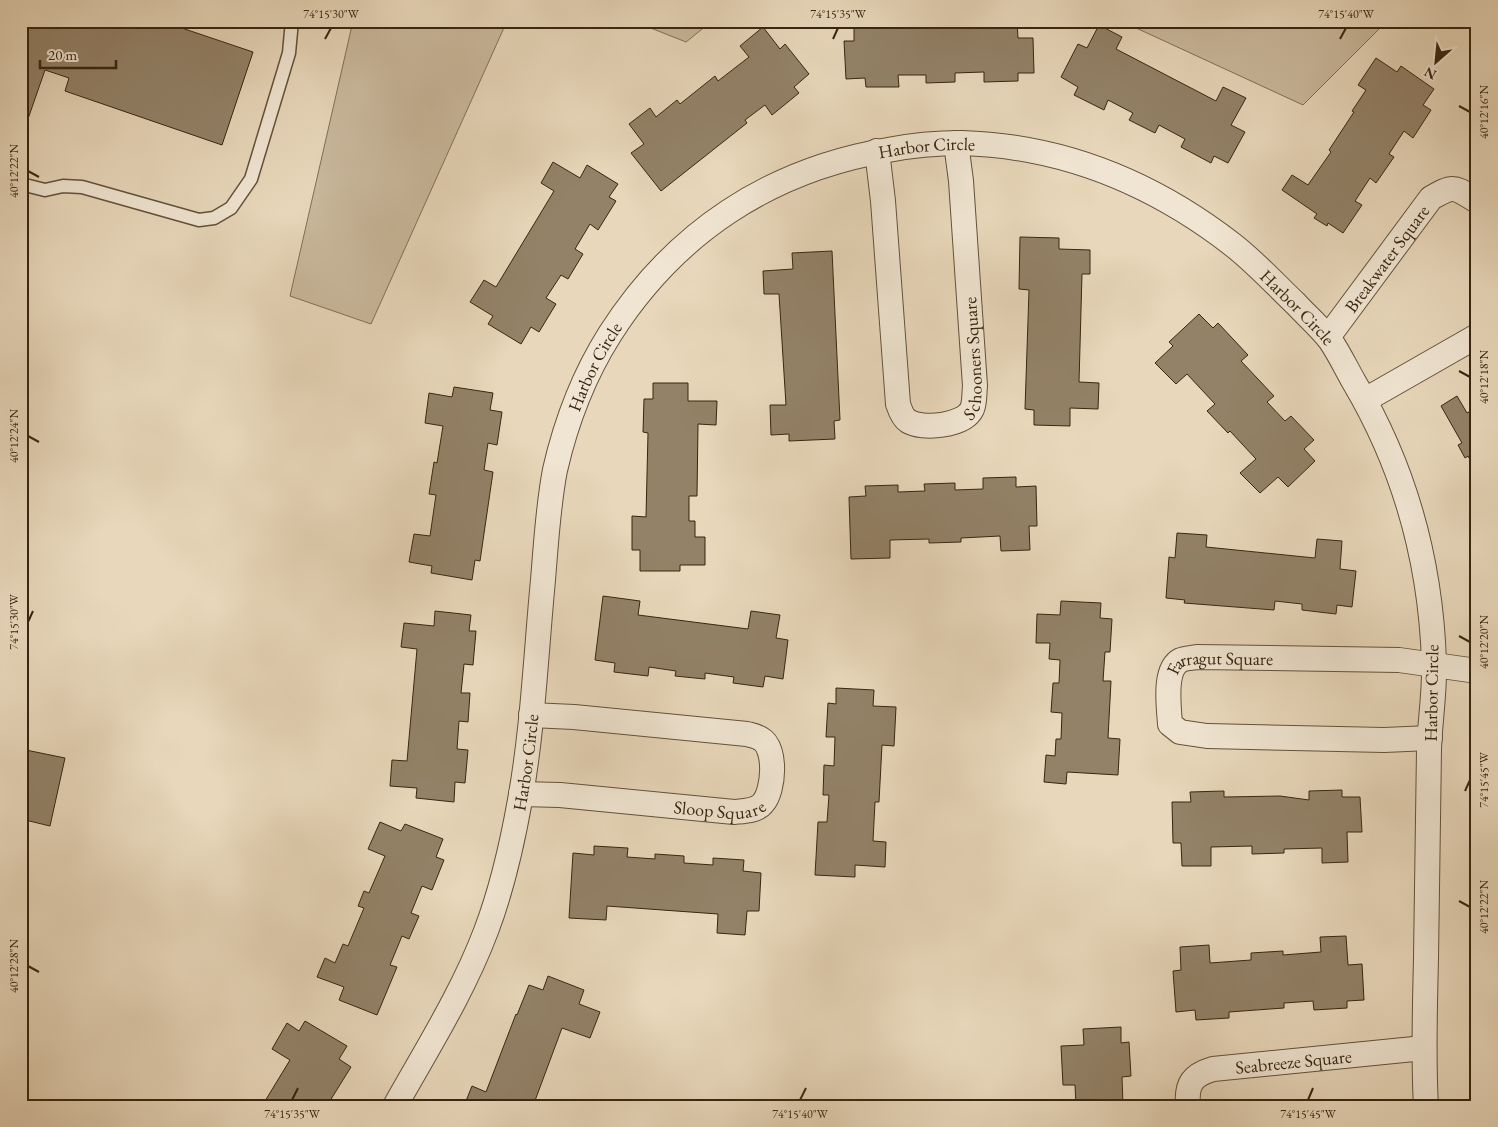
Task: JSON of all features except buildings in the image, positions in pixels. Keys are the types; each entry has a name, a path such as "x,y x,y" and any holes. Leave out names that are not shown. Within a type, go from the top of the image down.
{"street":[{"name":"Schooners Square","path":"877,152 883,201 898,404 905,420 915,425 943,425 963,419 971,410 974,402 975,386 961,181 956,143"},
{"name":"Harbor Circle","path":"395,1106 456,996 485,934 507,864 521,794 531,715 555,471 574,406 588,373 607,338 632,301 658,270 690,240 722,215 756,194 797,174 842,159 924,144 956,143 1001,145 1052,154 1104,170 1154,193 1207,226 1253,262 1328,337 1365,400 1395,462 1416,526 1429,596 1435,666 1430,738 1424,1048 1426,1106"},
{"name":"Breakwater Square","path":"1328,337 1431,198 1448,188 1457,188 1477,201"},
{"path":"1365,400 1477,336"},
{"name":"Farragut Square","path":"1430,738 1384,740 1207,736 1180,732 1170,724 1167,694 1172,668 1181,660 1197,657 1399,660 1435,666"},
{"path":"1435,666 1477,670"},
{"name":"Sloop Square","path":"521,794 560,795 734,812 751,810 763,804 772,778 771,751 762,739 746,734 574,717 531,715"},
{"name":"Seabreeze Square","path":"1188,1106 1190,1084 1198,1073 1214,1069 1424,1048"}],"lane":[{"path":"21,184 45,190 63,186 82,187 199,220 214,218 231,208 251,179 289,53 292,21"}],"shaded area":[{"path":"353,21 507,21 371,324 290,296"},
{"path":"633,21 712,21 686,42"},
{"path":"1121,21 1387,21 1303,105"}]}
